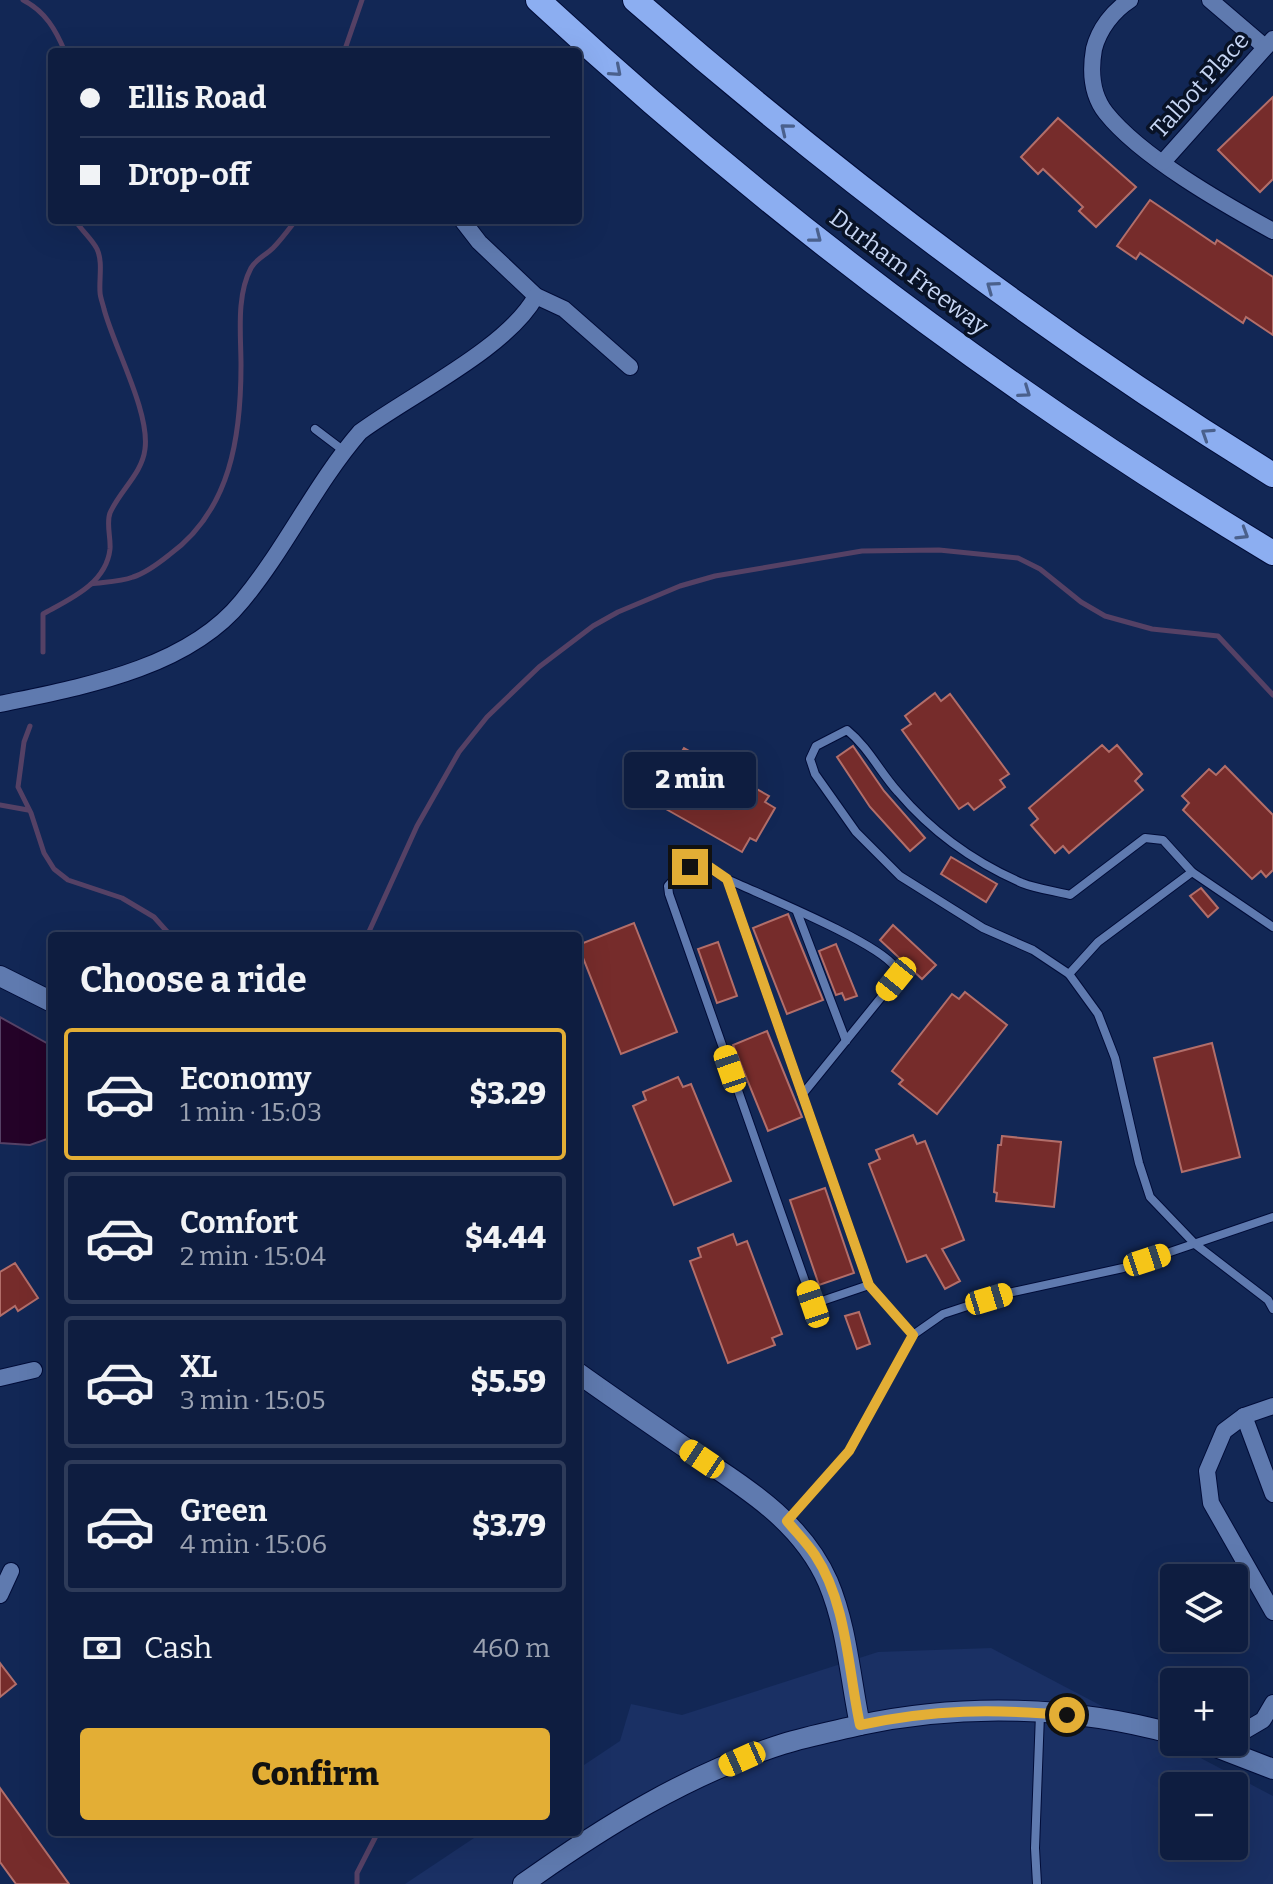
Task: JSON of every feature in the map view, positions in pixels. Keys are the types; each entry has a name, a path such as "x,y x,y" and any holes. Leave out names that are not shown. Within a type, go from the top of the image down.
{"highway":[{"name":"Durham Freeway","path":"538,0 720,159 871,280 1095,440 1273,553"},
{"name":"Durham Freeway","path":"635,0 762,109 911,228 1143,393 1273,475"}],"main road":[{"path":"0,976 48,1000"},
{"path":"582,1376 748,1490 787,1521 816,1556 829,1584 849,1658 860,1725"},
{"path":"523,1884 618,1820 697,1779 783,1744 860,1725 940,1711 1002,1710 1123,1720 1160,1730"},
{"path":"1241,1756 1273,1769"}],"street":[{"path":"1130,0 1107,21 1096,42 1091,66 1093,88 1106,113 1163,162 1273,231"},
{"path":"1210,0 1269,43"},
{"name":"Talbot Place","path":"1163,162 1269,43"},
{"path":"465,224 479,242 536,296 573,316 630,367"},
{"path":"0,704 140,669 184,649 218,626 263,574 344,451 360,432 488,347 527,312 536,296"},
{"path":"0,1378 34,1370"},
{"path":"1272,1613 1211,1503 1207,1471 1224,1431 1244,1416 1273,1406"},
{"path":"1244,1416 1273,1494"},
{"path":"0,1595 11,1571"},
{"path":"1248,1729 1263,1720 1273,1703"}],"lane":[{"path":"315,429 344,451"},
{"path":"1273,927 1192,872 1163,840 1145,838 1070,895 1024,884 950,844 913,810 882,774 861,742 847,730 816,746 810,759 815,774 856,832 900,876 983,928 1033,950 1069,974 1098,1014 1115,1058 1150,1197 1195,1244 1268,1300 1273,1309"},
{"path":"802,1095 896,979 897,972 894,966 866,945 727,879 708,866 690,867 678,874 668,886 669,894 813,1304 869,1285"},
{"path":"1069,974 1098,942 1192,872"},
{"path":"727,879 869,1285 913,1335"},
{"path":"797,911 846,1041"},
{"path":"787,1521 849,1451 913,1335 943,1314 1004,1294 1123,1268 1273,1217"},
{"path":"1037,1884 1035,1848 1040,1713"}],"shaded area":[{"path":"0,1017 48,1044 48,1139 30,1145 0,1143"},
{"path":"991,1648 1160,1737 1160,1756 1197,1756 1227,1772 1160,1772 1160,1860 1248,1860 1248,1783 1273,1796 1273,1884 405,1884 477,1836 582,1836 582,1766 620,1741 631,1704 682,1715 878,1652"}],"building":[{"path":"1273,97 1273,179 1260,192 1218,150"},
{"path":"1058,118 1136,187 1096,227 1079,211 1083,207 1043,169 1038,174 1021,157"},
{"path":"1150,200 1215,244 1217,240 1273,277 1273,335 1246,317 1243,323 1140,253 1136,259 1117,246"},
{"path":"935,693 941,701 950,694 1009,774 1000,780 1005,787 974,810 968,803 959,809 902,730 911,724 905,716"},
{"path":"1102,745 1109,752 1117,745 1142,774 1135,781 1143,790 1069,853 1063,846 1055,853 1031,825 1038,819 1029,808"},
{"path":"853,746 884,791 925,838 910,851 870,807 837,757"},
{"path":"684,748 769,796 765,802 775,808 756,841 750,838 742,852 657,804 660,799 650,793 669,759 675,763"},
{"path":"1225,766 1273,815 1273,870 1266,877 1261,871 1252,879 1183,810 1189,803 1182,796 1209,769 1216,775"},
{"path":"951,857 997,884 986,902 941,874"},
{"path":"1201,888 1218,908 1208,917 1190,896"},
{"path":"788,914 823,1000 787,1014 753,928"},
{"path":"634,923 677,1032 621,1054 582,955 582,943"},
{"path":"893,925 936,965 922,979 880,940"},
{"path":"718,942 737,996 717,1003 698,949"},
{"path":"836,944 857,996 845,1000 842,993 836,995 819,951"},
{"path":"965,992 1007,1025 937,1114 899,1084 903,1080 892,1071 952,994 959,999"},
{"path":"767,1031 802,1117 768,1131 733,1045"},
{"path":"1212,1043 1240,1157 1182,1172 1154,1058"},
{"path":"678,1077 683,1087 691,1084 731,1181 674,1205 633,1106 646,1100 643,1092"},
{"path":"913,1135 917,1144 925,1141 964,1240 942,1249 960,1281 945,1289 926,1255 907,1262 869,1164 880,1159 876,1150"},
{"path":"1002,1136 1061,1142 1054,1207 996,1201 998,1145 1001,1145"},
{"path":"825,1188 854,1273 819,1285 790,1200"},
{"path":"733,1234 737,1245 747,1241 782,1334 772,1338 775,1345 728,1363 690,1261 701,1257 698,1248"},
{"path":"15,1263 38,1298 18,1311 15,1306 0,1316 0,1272"},
{"path":"859,1312 870,1344 857,1349 845,1316"},
{"path":"0,1663 16,1684 0,1697"},
{"path":"0,1788 69,1884 16,1884 0,1862"}],"waterway":[{"path":"23,0 49,22 63,48"},
{"path":"345,48 362,0"},
{"path":"43,652 43,614 85,589 102,572 110,549 110,513 140,466 145,449 137,398 101,298 99,254 78,224"},
{"path":"91,584 138,575 165,558 190,537 219,494 235,444 240,392 241,303 246,279 253,265 276,245 293,224"},
{"path":"369,932 417,826 459,752 487,717 539,667 593,626 680,586 715,576 862,551 939,550 1018,558 1040,569 1081,602 1105,616 1152,629 1218,636 1273,695"},
{"path":"30,726 24,742 18,787 31,813 44,853 54,869 68,880 122,898 154,917 167,932"},
{"path":"0,805 28,810"},
{"path":"357,1884 357,1873 376,1836"}],"route":[{"path":"690,867 708,866 727,879 869,1285 913,1335 849,1451 787,1521 816,1556 829,1584 849,1658 860,1725 940,1711 1002,1710 1067,1715"}]}
